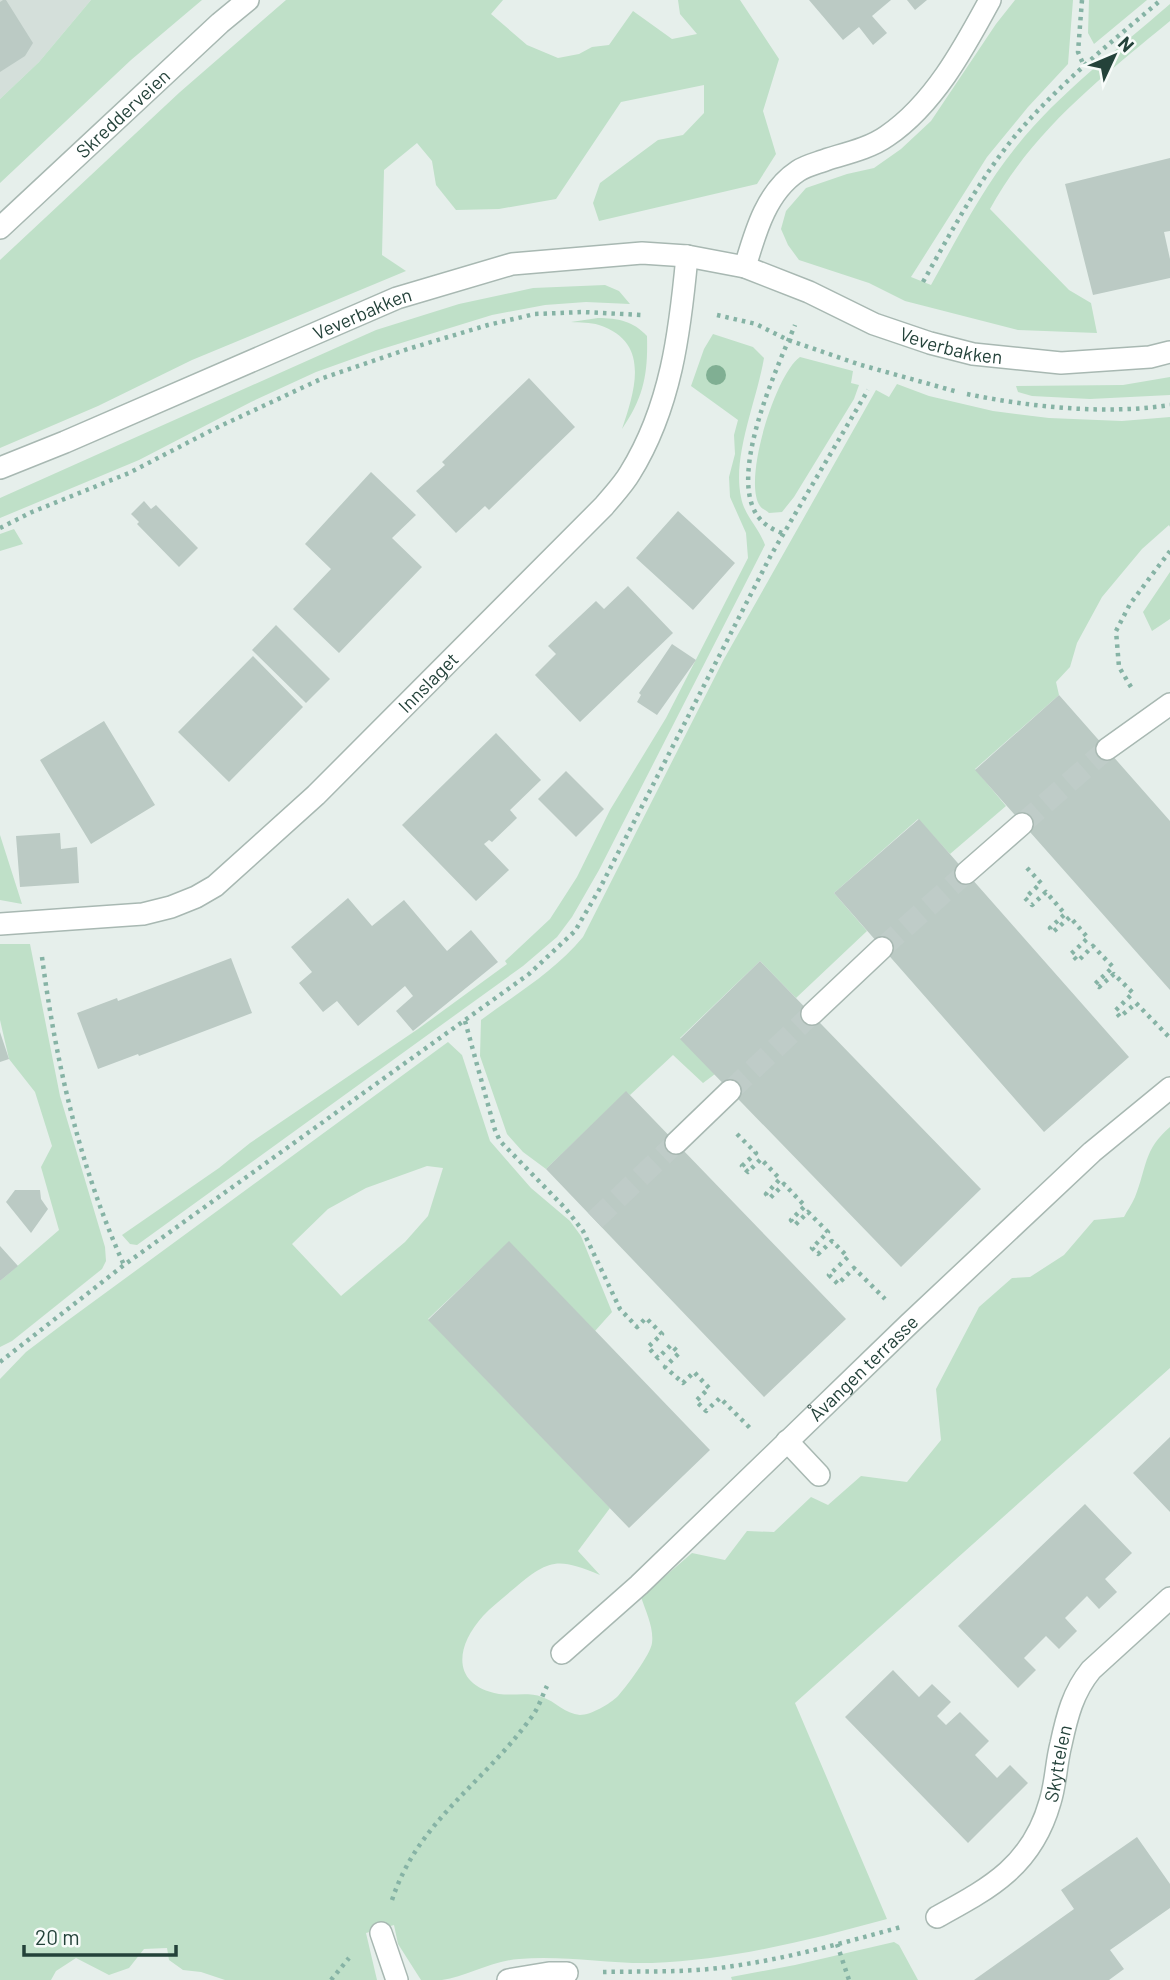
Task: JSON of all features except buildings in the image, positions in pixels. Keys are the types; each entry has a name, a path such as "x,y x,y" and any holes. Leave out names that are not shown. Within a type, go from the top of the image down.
{"street":[{"name":"Skredderveien","path":"0,228 178,61 248,0"},
{"path":"745,267 757,226 774,195 786,181 800,170 874,144 902,123 924,102 964,47 990,0"},
{"name":"Veverbakken","path":"0,468 397,298 512,264 642,253 687,256 745,267 809,292 874,324 973,354 1061,363 1150,357 1170,352"},
{"name":"Innslaget","path":"0,924 143,914 197,897 215,886 316,795 604,506 629,475 650,436 666,393 681,314 687,256"},
{"path":"1107,749 1170,704"},
{"path":"967,873 1022,824"},
{"path":"812,1014 882,948"},
{"name":"Åvangen terrasse","path":"562,1653 639,1586 780,1447 1092,1152 1170,1088"},
{"path":"676,1143 730,1091"},
{"path":"780,1447 819,1475"},
{"name":"Skyttelen","path":"937,1917 1004,1877 1021,1858 1040,1829 1050,1802 1069,1708 1080,1683 1170,1598"},
{"path":"381,1934 397,1980"},
{"path":"508,1980 549,1973 567,1973"}],"path":[{"path":"1082,0 1078,52 1084,66"},
{"path":"923,282 982,182 1039,108 1161,0"},
{"path":"782,533 760,519 748,492 747,477 758,422 778,365 809,292"},
{"path":"0,528 32,512 128,474 214,429 323,378 408,349 535,314 583,312 724,316 756,324 788,341 938,388 1017,403 1136,409 1170,405"},
{"path":"0,1363 124,1265 529,974 575,931 599,890 782,533 868,390"},
{"path":"1150,718 1119,667 1116,631 1130,604 1170,551"},
{"path":"1002,842 1041,883 1025,898 1032,905 1046,892 1065,914 1050,928 1054,932 1070,917 1088,938 1071,954 1078,961 1093,946 1113,967 1095,984 1099,987 1114,974 1133,993 1115,1011 1120,1017 1136,1003 1170,1038"},
{"path":"41,921 41,948 56,1044 76,1136 97,1199 124,1265"},
{"path":"465,1021 500,1141 566,1209 583,1231 620,1309 637,1327 646,1318 662,1334 648,1348 658,1358 671,1345 679,1353 665,1367 682,1383 694,1372 709,1388 696,1401 706,1411 720,1398 780,1447"},
{"path":"712,1109 756,1153 742,1166 748,1172 761,1159 780,1179 766,1194 771,1198 785,1184 805,1206 791,1220 795,1224 808,1212 828,1232 812,1248 818,1254 832,1241 848,1257 829,1275 838,1284 854,1268 909,1324"},
{"path":"381,1934 404,1868 419,1844 434,1823 477,1781 532,1717 562,1653"},
{"path":"567,1973 691,1970 733,1966 837,1944 937,1917"},
{"path":"837,1944 849,1980"}],"shaded area":[{"path":"0,0 91,0 39,62 0,99"}],"green space":[{"path":"91,0 202,0 131,60 0,183 0,99 39,62"},
{"path":"286,0 503,0 491,14 527,45 558,58 579,54 592,47 609,45 633,11 672,39 697,34 680,14 678,0 740,0 779,59 763,111 776,154 757,184 599,221 593,203 600,183 658,140 683,135 704,113 704,85 621,102 556,199 499,209 456,210 436,185 432,161 417,143 384,170 382,255 406,271 192,360 98,406 0,448 0,260 180,92"},
{"path":"1015,0 1073,0 1068,64 987,157 911,277 931,285 992,180 1033,127 1089,72 1170,4 1170,21 1094,84 1048,129 1008,180 990,209 1069,290 1091,303 1097,333 1018,330 905,301 869,283 799,260 781,229 786,211 806,188 874,168 901,149 931,121"},
{"path":"1089,0 1147,0 1094,44 1088,33"},
{"path":"605,285 619,291 630,304 586,302 545,305 492,315 372,352 316,372 139,460 0,518 0,498 376,330 459,304 533,288"},
{"path":"598,318 625,321 647,336 647,362 643,385 622,429 634,383 633,355 626,343 615,333 596,324 571,322"},
{"path":"713,334 753,347 764,358 742,446 739,481 743,504 765,545 599,870 572,917 557,937 523,966 137,1245 130,1244 122,1235 507,964 505,961 550,919 577,877 610,810 666,718 748,558 746,533 730,497 729,477 735,454 734,435 738,420 691,386 704,349"},
{"path":"800,357 853,371 851,383 859,385 854,399 794,497 782,512 769,513 760,506 756,493 758,452 781,384"},
{"path":"1170,377 1170,395 1090,399 1032,396 1018,392 1016,386 1123,385"},
{"path":"897,384 929,396 993,411 1049,418 1122,421 1170,417 1170,527 1169,525 1142,549 1102,597 1077,643 1070,667 1056,682 1059,695 975,769 1006,806 950,854 918,819 834,893 867,931 796,998 760,961 680,1038 715,1074 703,1083 673,1055 630,1095 626,1092 546,1169 523,1152 507,1134 480,1056 481,1020 548,971 583,937 724,659 876,390 889,397"},
{"path":"14,529 23,544 0,551 0,534"},
{"path":"1170,572 1170,619 1152,631 1143,612"},
{"path":"0,835 22,904 0,900"},
{"path":"0,944 30,944 60,1096 105,1247 106,1261 102,1269 12,1341 0,1347 0,1281 59,1230 41,1167 52,1146 35,1092 9,1059 0,1020"},
{"path":"448,1042 462,1055 490,1141 531,1188 570,1221 581,1236 612,1312 595,1331 509,1242 428,1319 610,1508 578,1551 600,1575 562,1564 553,1564 534,1573 483,1616 467,1640 462,1663 465,1674 483,1689 499,1694 537,1696 570,1712 584,1715 615,1699 638,1670 652,1643 652,1632 641,1597 692,1553 725,1560 747,1531 774,1532 811,1497 828,1505 861,1476 907,1482 941,1440 936,1389 979,1307 1012,1278 1030,1277 1064,1255 1094,1220 1124,1217 1135,1197 1150,1152 1170,1127 1170,1368 795,1703 887,1919 741,1953 652,1963 519,1959 442,1980 421,1980 398,1944 394,1925 366,1933 377,1980 225,1980 201,1972 183,1970 169,1960 167,1948 144,1949 129,1968 109,1975 76,1958 56,1971 51,1980 0,1980 0,1379 26,1352","holes":["427,1166 443,1168 428,1216 405,1242 341,1296 292,1244 328,1209 366,1188"]},
{"path":"894,1942 899,1945 918,1980 732,1980 731,1977 795,1965"}],"tunnel":[{"path":"1022,824 1107,749"},
{"path":"882,948 966,873"},
{"path":"730,1091 812,1014"},
{"path":"595,1220 676,1143"}]}
